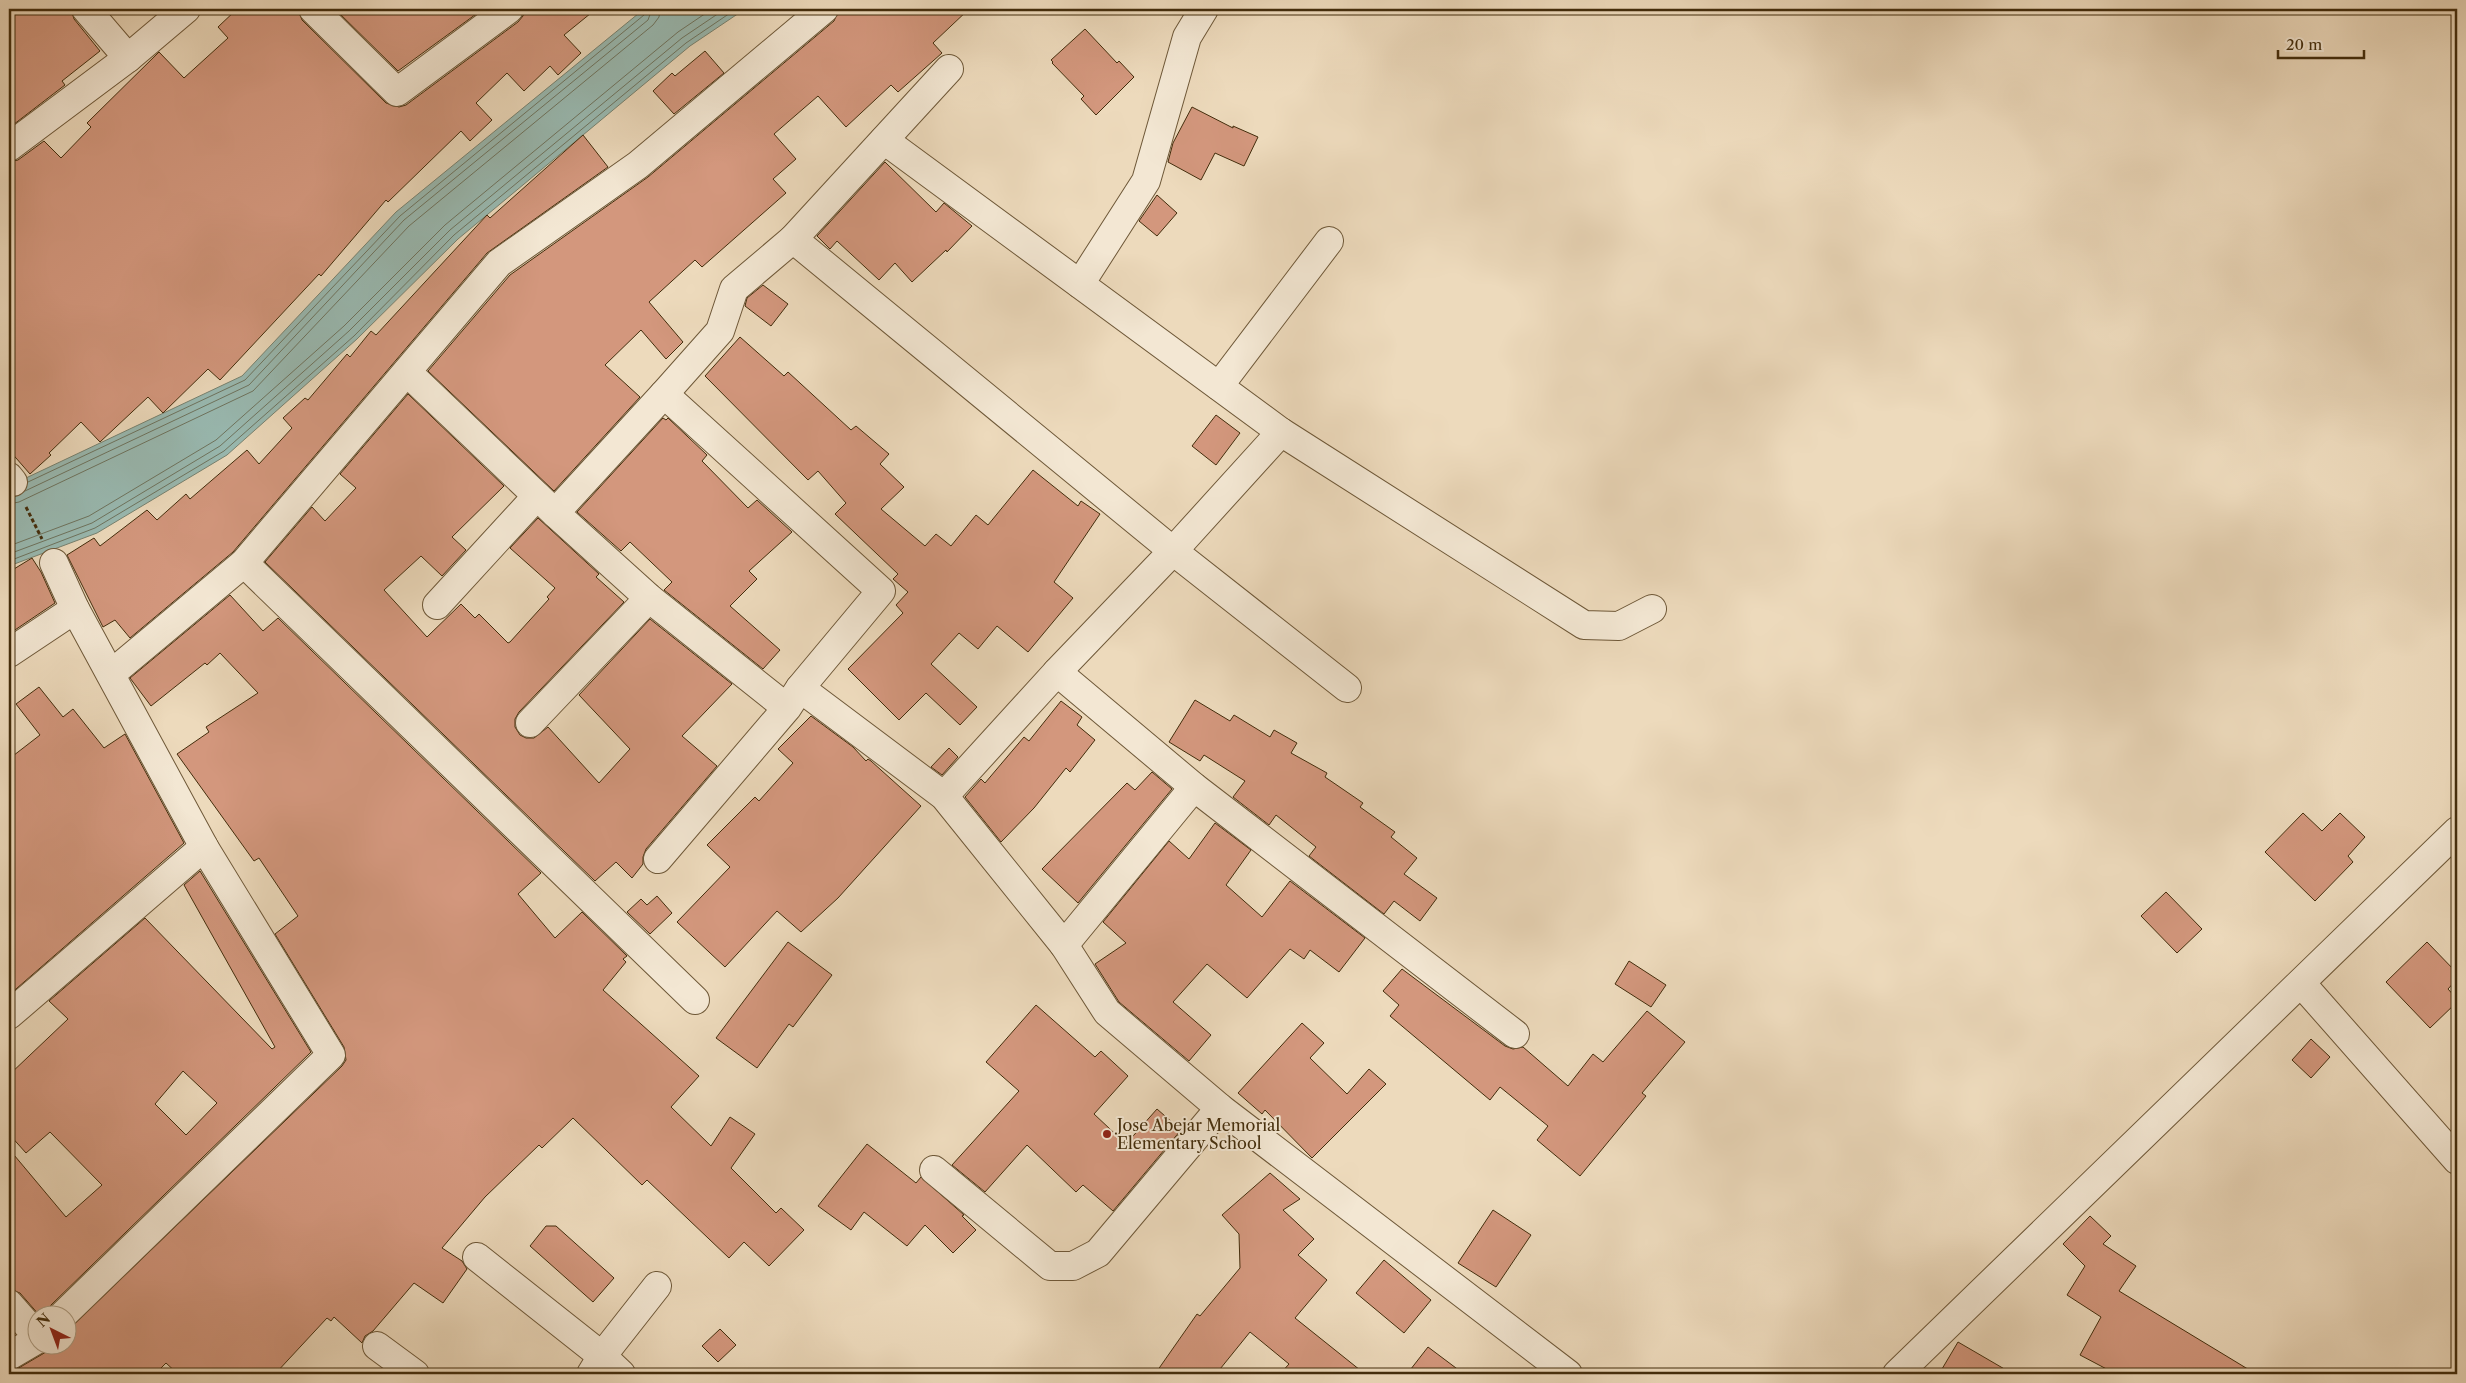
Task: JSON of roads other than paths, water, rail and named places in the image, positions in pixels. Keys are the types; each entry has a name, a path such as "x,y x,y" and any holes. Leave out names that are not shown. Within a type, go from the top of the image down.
{"street":[{"path":"86,9 128,58"},
{"path":"9,147 128,58 186,9"},
{"path":"313,9 397,92 509,9"},
{"path":"111,674 244,563 499,263 638,165 824,9"},
{"path":"1080,284 1146,181 1187,38 1204,9"},
{"path":"437,605 664,394 720,330 734,289 793,239 949,70"},
{"path":"884,140 1281,432 1584,625 1619,626 1652,609"},
{"path":"793,239 1173,551 1348,688"},
{"path":"1219,386 1329,241"},
{"path":"407,372 546,504 649,598 794,698 944,796 1064,945 1107,1012 1220,1108 1568,1374"},
{"path":"658,858 794,698 881,591 664,394"},
{"path":"944,796 1057,672 1173,551 1281,432"},
{"path":"54,563 75,608 204,846 331,1054 72,1306"},
{"path":"244,563 695,1000"},
{"path":"530,723 649,598"},
{"path":"9,652 75,608"},
{"path":"1057,672 1194,787 1515,1034"},
{"path":"1064,945 1194,787"},
{"path":"1897,1374 2457,831"},
{"path":"9,1015 204,846"},
{"path":"2300,983 2457,1160"},
{"path":"934,1170 1050,1266 1073,1266 1098,1252 1220,1108"},
{"path":"477,1257 605,1368 657,1286"},
{"path":"9,1304 28,1326"},
{"path":"9,1356 28,1344"},
{"path":"377,1346 415,1374"}],"water":[{"path":"644,9 745,9 690,46 458,239 357,339 227,455 97,533 9,566 9,486 242,376 396,212"}],"place":[{"name":"Jose Abejar Memorial Elementary School","path":"1107,1134"}]}
